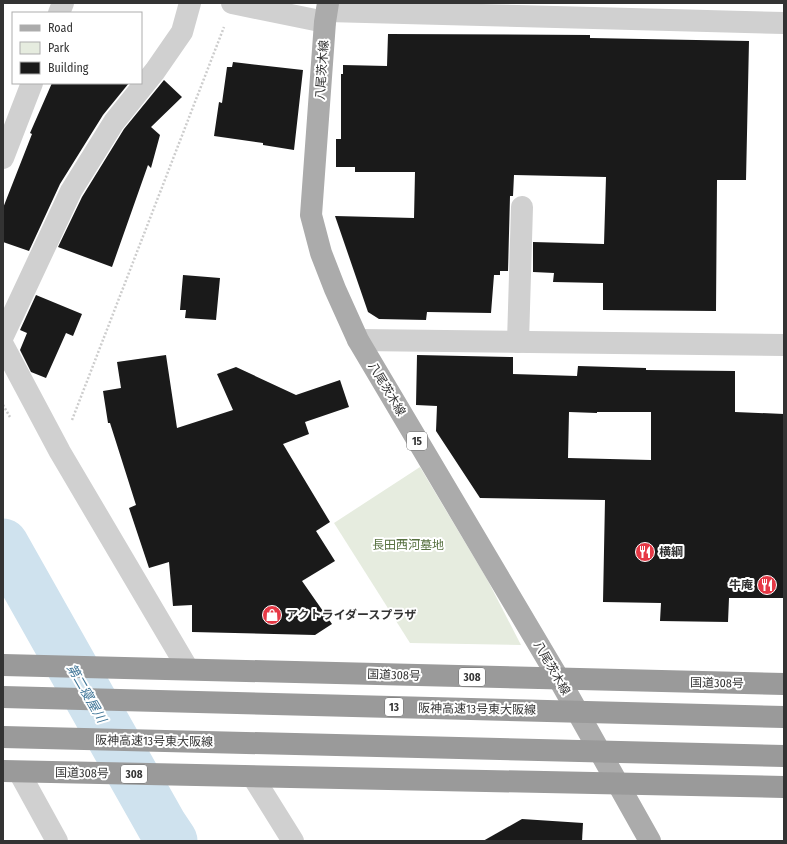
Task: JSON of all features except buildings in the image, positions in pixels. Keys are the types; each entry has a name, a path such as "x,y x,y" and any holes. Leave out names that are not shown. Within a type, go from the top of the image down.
{"highway":[{"name":"国道308号","path":"3,665 784,684"},
{"name":"阪神高速13号東大阪線","path":"3,697 784,717"},
{"name":"阪神高速13号東大阪線","path":"3,737 784,756"},
{"name":"国道308号","path":"11,771 784,787"}],"main road":[{"name":"八尾茨木線","path":"326,12 311,215 321,253 334,289 358,340 559,679 650,841"}],"street":[{"path":"3,336 71,191 114,122 155,71 182,32 190,3"},
{"path":"233,3 326,12 784,23"},
{"path":"3,158 32,84"},
{"path":"518,342 522,207"},
{"path":"358,340 784,345"},
{"path":"3,345 60,452 188,669"},
{"path":"11,771 57,841"},
{"path":"253,777 293,841"}],"path":[{"path":"60,452 233,3"}],"green space":[{"name":"長田西河墓地","path":"420,467 487,579 521,645 410,643 334,523"}],"waterway":[{"name":"第二寝屋川","path":"3,544 162,826 172,841"}],"place":[{"name":"横綱","path":"645,552"},
{"name":"牛庵","path":"767,585"},
{"name":"アクトライダースプラザ","path":"272,615"}]}
